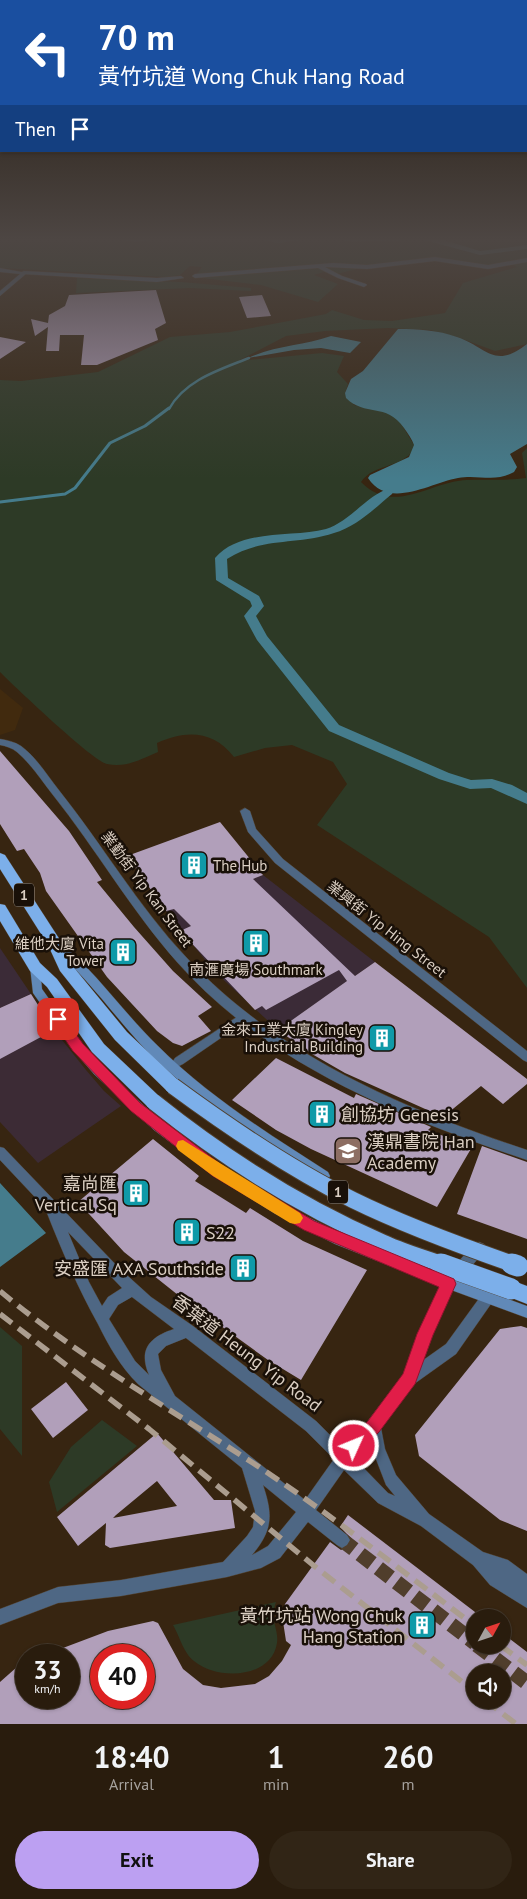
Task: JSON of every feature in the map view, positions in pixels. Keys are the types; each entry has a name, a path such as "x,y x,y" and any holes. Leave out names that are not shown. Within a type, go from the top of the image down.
{"highway":[{"name":"1","path":"0,858 55,944 65,967 121,1036 173,1086 220,1121 264,1150 352,1200 457,1244 527,1269"},
{"name":"1","path":"0,909 35,967 52,983 98,1048 154,1102 199,1138 249,1172 339,1222 384,1244 527,1295"}],"main road":[{"path":"55,944 77,962 133,1029 160,1055 229,1113 357,1197 392,1213 527,1260"},
{"path":"35,967 38,990 78,1048 135,1107 186,1148 249,1191 309,1226 448,1284 527,1312"}],"street":[{"name":"業勤街 Yip Kan Street","path":"0,742 18,749 73,812 159,934 211,990 243,1017 284,1047 331,1075 382,1101 437,1125 527,1155"},
{"name":"業興街 Yip Hing Street","path":"245,811 251,830 279,861 527,1057"},
{"path":"179,1061 243,1017"},
{"name":"香葉道 Heung Yip Road","path":"0,1152 51,1208 132,1289 311,1426 383,1498 426,1521 478,1559 496,1579 527,1600"},
{"name":"香葉道 Heung Yip Road","path":"51,1208 84,1286 130,1366 248,1465 342,1540"},
{"path":"0,1618 58,1595 121,1588 227,1569 261,1560 274,1552 289,1535 344,1458 374,1426 409,1379 425,1334 448,1284 481,1245"},
{"path":"102,1318 113,1301 132,1289"},
{"path":"409,1379 451,1349 488,1297"},
{"path":"173,1403 154,1373 150,1360 157,1343 166,1337 188,1331"},
{"name":"香葉道 Heung Yip Road","path":"374,1426 378,1449 390,1480 426,1521"},
{"path":"227,1569 247,1550 259,1533 264,1518 263,1505 248,1465"},
{"name":"香葉道 Heung Yip Road","path":"478,1559 502,1566 527,1583"}],"shaded area":[{"path":"0,689 23,708 15,730 0,735"},
{"name":"南滙廣場 Southmark","path":"263,875 375,962 278,1030 214,971 166,911"},
{"path":"0,948 31,994 0,1008"},
{"path":"31,994 54,1030 86,1070 104,1091 121,1106 38,1163 0,1122 0,1008"}],"green space":[{"path":"302,318 359,318 392,321 409,318 527,318 527,344 495,351 457,337 430,330 388,328 325,331 286,336 238,361 322,353 344,356 337,372 348,384 345,393 354,405 390,413 397,417 414,445 414,449 402,460 380,468 366,476 361,482 374,492 386,496 400,497 453,482 467,480 526,478 522,453 527,448 527,988 489,937 317,825 347,784 333,762 292,745 265,748 234,757 226,748 208,737 189,735 178,736 157,743 158,752 134,762 121,765 107,764 71,738 0,672 0,380 21,381 98,372 170,337 230,332"},
{"path":"0,1327 22,1346 22,1456 0,1429"},
{"path":"102,1420 137,1446 57,1512 49,1482 71,1447"},
{"path":"276,1602 273,1614 277,1643 273,1655 265,1664 254,1670 242,1673 215,1671 194,1661 190,1658 173,1625"}],"water":[{"path":"398,329 428,330 443,333 467,341 498,356 516,352 527,344 527,444 510,454 517,467 514,472 493,478 458,478 423,489 398,493 387,492 377,487 368,478 370,475 409,457 414,445 397,420 383,412 353,404 346,398 345,393 351,379 363,371"},
{"path":"331,336 361,342 350,353 321,348 294,350 248,358 269,350"},
{"path":"0,1183 46,1233 0,1267"}],"building":[{"path":"49,318 165,318 166,323 155,329 158,340 97,365 81,365 84,335 60,335 59,351 46,351 48,327 35,336 31,319 48,323"},
{"path":"0,337 26,342 0,359"},
{"path":"0,751 69,831 102,880 97,882 134,927 173,971 212,1007 198,1016 211,1031 182,1046 173,1043 157,1031 107,977 46,891 40,873 24,849 17,851 0,824"},
{"path":"220,822 263,875 253,879 355,976 375,962 527,1079 527,1084 503,1104 481,1086 443,1117 345,1073 312,1054 278,1030 347,981 339,970 266,1010 262,1006 255,1010 180,931 191,926 174,909 166,911 127,856"},
{"path":"31,994 54,1030 0,1059 0,1008"},
{"name":"創協坊 Genesis","path":"276,1058 354,1098 356,1094 431,1127 428,1130 472,1147 437,1207 311,1149 276,1130 232,1100"},
{"path":"153,1139 199,1176 195,1181 246,1213 250,1208 303,1241 367,1270 301,1380 268,1360 178,1295 124,1252 78,1202"},
{"path":"482,1146 527,1162 527,1239 457,1214"},
{"path":"521,1326 527,1328 527,1531 500,1520 419,1456 415,1435 500,1329"},
{"path":"66,1382 88,1410 53,1438 31,1409"},
{"path":"157,1433 214,1500 231,1500 235,1528 110,1548 105,1545 106,1523 78,1546 57,1517","holes":["157,1481 177,1506 113,1518"]},
{"path":"348,1515 471,1609 466,1609 466,1654 511,1654 511,1640 527,1652 527,1724 0,1724 0,1682 15,1669 15,1709 80,1709 80,1644 74,1644 108,1631 153,1621 158,1623 183,1669 203,1685 221,1688 255,1684 269,1676 282,1661 291,1645 286,1641 282,1615 285,1604 330,1542 341,1550 349,1546 352,1539 340,1527"}],"waterway":[{"path":"169,409 184,390 193,383 249,358"},
{"path":"0,502 65,494 75,488 110,443 145,426 169,408"},
{"path":"388,492 352,520 337,529 316,534 261,540 235,549 221,558 222,580 255,599 258,606 250,616 261,637 334,728 444,776 470,785 492,783 507,788 527,799"}],"tunnel":[{"path":"342,1540 466,1636"},
{"path":"489,1654 527,1683"}],"railway":[{"path":"0,1291 92,1360 253,1463 309,1502 466,1619"},
{"path":"0,1314 149,1429 313,1565 466,1685"},
{"path":"511,1653 527,1665"},
{"path":"497,1709 516,1724"}],"slow traffic":[{"path":"183,1146 218,1171 295,1218"}],"place":[{"name":"The Hub","path":"194,865"},
{"name":"南滙廣場 Southmark","path":"256,943"},
{"name":"維他大廈 Vita Tower","path":"123,952"},
{"name":"金來工業大廈 Kingley Industrial Building","path":"382,1038"},
{"name":"創協坊 Genesis","path":"322,1114"},
{"name":"漢鼎書院 Han Academy","path":"348,1151"},
{"name":"嘉尚匯 Vertical Sq","path":"136,1193"},
{"name":"S22","path":"187,1232"},
{"name":"安盛匯 AXA Southside","path":"243,1268"},
{"name":"黃竹坑站 Wong Chuk Hang Station","path":"422,1625"}],"route":[{"path":"58,1019 78,1048 135,1107 218,1171 309,1226 448,1284 425,1334 409,1379 374,1426 354,1446"}]}
